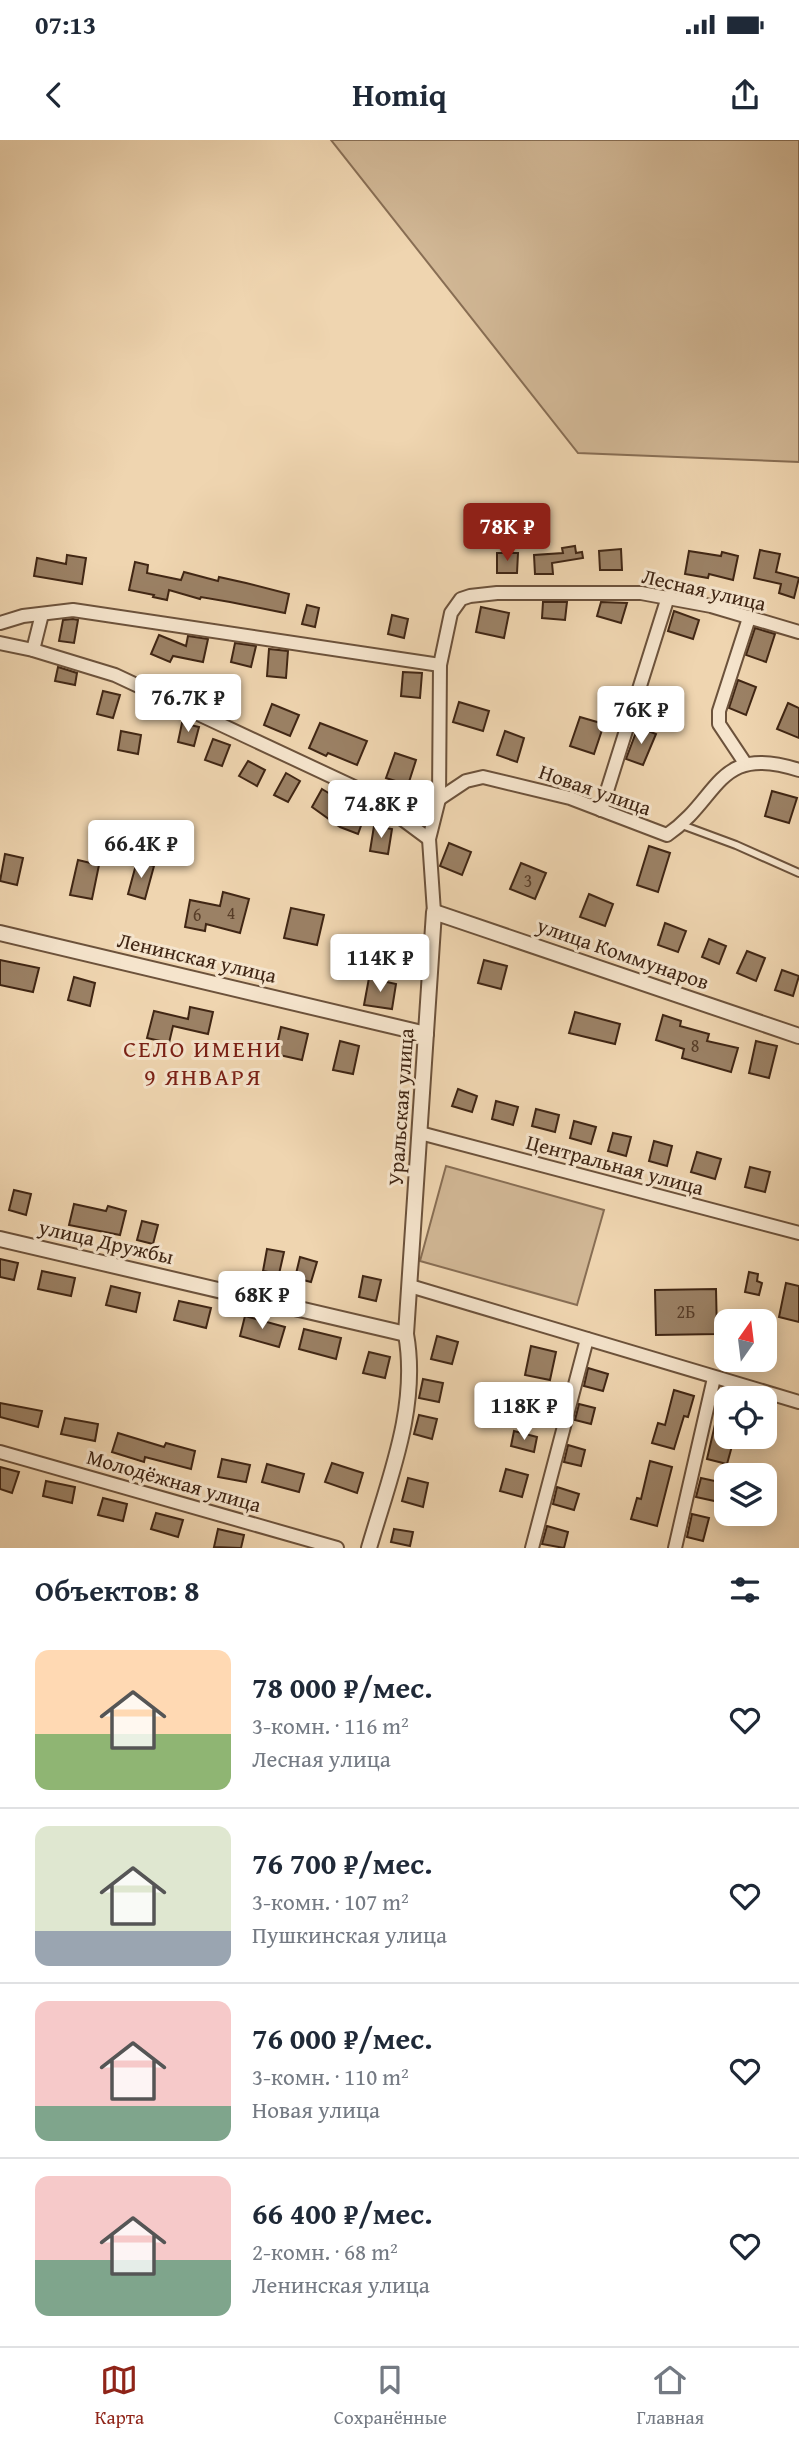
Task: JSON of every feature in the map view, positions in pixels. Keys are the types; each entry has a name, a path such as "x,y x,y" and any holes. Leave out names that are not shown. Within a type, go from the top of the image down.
{"street":[{"name":"Лесная улица","path":"440,665 451,613 461,599 470,596 621,592 668,597 711,606 799,632"},
{"path":"601,810 668,597"},
{"path":"0,623 23,616 73,610 440,665"},
{"path":"33,650 42,614"},
{"path":"745,763 723,732 719,724 719,711 749,618"},
{"path":"0,643 33,650 115,675 367,793 429,839"},
{"name":"Уральская улица","path":"369,1548 401,1439 411,1360 406,1334 433,912 429,839 439,799 440,665"},
{"path":"682,824 727,774 745,763 761,762 799,770"},
{"name":"Новая улица","path":"439,799 466,781 483,778 570,798 667,835 682,824"},
{"name":"улица Коммунаров","path":"433,912 799,1036"},
{"name":"Ленинская улица","path":"0,933 426,1034"},
{"name":"Центральная улица","path":"420,1133 799,1233"},
{"name":"улица Дружбы","path":"0,1239 406,1334"},
{"path":"411,1286 799,1402"},
{"path":"532,1548 587,1339"},
{"path":"675,1548 714,1378"},
{"name":"Молодёжная улица","path":"0,1452 337,1548"}],"lane":[{"path":"682,824 799,873"}],"shaded area":[{"path":"331,140 799,140 799,462 578,453"},
{"path":"446,1166 604,1210 577,1305 420,1261"}],"building":[{"path":"575,546 576,553 582,552 583,558 552,563 553,574 535,574 534,555 563,553 562,548"},
{"path":"621,549 622,570 600,570 599,551"},
{"path":"760,550 780,554 776,572 799,578 794,598 779,593 781,584 754,578"},
{"path":"689,551 721,556 722,552 738,556 733,580 709,574 708,578 685,574"},
{"path":"497,553 518,553 517,573 497,573"},
{"path":"67,555 86,558 82,584 34,576 37,558 66,564"},
{"path":"135,562 148,565 147,573 181,580 184,572 218,581 219,577 289,594 285,613 201,597 200,599 169,590 167,600 129,590"},
{"path":"543,602 567,602 565,620 542,618"},
{"path":"601,602 627,603 621,623 597,616"},
{"path":"307,605 319,608 315,627 302,624"},
{"path":"481,607 509,613 504,638 476,632"},
{"path":"674,611 699,620 693,639 668,631"},
{"path":"392,615 408,619 404,638 388,634"},
{"path":"63,620 78,620 74,643 59,641"},
{"path":"755,628 775,634 766,662 746,655"},
{"path":"159,635 186,646 188,636 208,639 203,662 173,656 170,662 151,654"},
{"path":"235,643 256,646 251,667 231,662"},
{"path":"269,649 288,651 286,678 267,676"},
{"path":"58,667 77,673 75,685 55,681"},
{"path":"403,672 422,673 420,698 401,696"},
{"path":"738,680 756,687 746,715 729,708"},
{"path":"103,691 120,695 113,718 97,714"},
{"path":"459,702 489,711 483,731 453,722"},
{"path":"788,703 799,708 799,738 777,729"},
{"path":"272,704 299,715 290,736 264,725"},
{"path":"580,717 604,724 594,754 570,746"},
{"path":"182,723 199,727 194,746 178,742"},
{"path":"320,723 367,741 357,765 309,748"},
{"path":"638,727 656,734 643,765 626,759"},
{"path":"121,731 141,735 138,754 118,750"},
{"path":"505,731 524,738 517,762 497,755"},
{"path":"213,739 230,745 222,766 205,760"},
{"path":"395,753 416,760 408,785 386,778"},
{"path":"248,761 265,770 257,786 239,776"},
{"path":"286,773 300,781 288,802 274,795"},
{"path":"322,789 340,800 339,802 366,812 358,834 340,827 312,807"},
{"path":"772,791 797,798 789,823 765,816"},
{"path":"374,826 392,829 388,854 370,851"},
{"path":"449,843 471,852 462,875 440,866"},
{"path":"649,846 670,853 658,892 637,885"},
{"path":"5,854 23,858 17,885 0,881"},
{"path":"78,860 99,865 92,899 70,895"},
{"path":"137,861 154,866 145,899 128,894"},
{"path":"521,863 546,873 535,899 510,889"},
{"path":"223,892 249,899 240,933 206,924 205,931 185,927 190,900 220,906"},
{"path":"589,894 613,904 605,926 580,917"},
{"path":"291,908 324,915 317,945 284,938"},
{"path":"665,923 686,931 678,952 658,945"},
{"path":"709,939 726,946 719,964 702,957"},
{"path":"747,951 765,958 756,981 737,973"},
{"path":"0,960 39,968 33,992 0,985"},
{"path":"484,960 507,966 501,989 478,983"},
{"path":"782,970 799,976 793,996 775,990"},
{"path":"74,977 95,983 90,1006 68,1000"},
{"path":"369,978 396,984 392,1009 364,1005"},
{"path":"190,1007 213,1012 208,1034 173,1026 169,1043 147,1038 154,1011 188,1019"},
{"path":"575,1012 620,1024 615,1044 569,1033"},
{"path":"663,1015 681,1021 680,1026 709,1034 707,1041 738,1048 731,1072 682,1058 684,1049 656,1040"},
{"path":"281,1027 308,1034 302,1060 275,1054"},
{"path":"340,1041 359,1046 353,1074 333,1070"},
{"path":"756,1041 777,1046 769,1078 749,1073"},
{"path":"458,1089 477,1096 472,1112 452,1106"},
{"path":"496,1101 518,1107 513,1125 492,1119"},
{"path":"536,1109 559,1115 555,1132 532,1126"},
{"path":"574,1121 596,1127 591,1144 570,1138"},
{"path":"613,1133 631,1137 626,1156 608,1151"},
{"path":"654,1141 672,1146 667,1166 649,1161"},
{"path":"697,1152 721,1159 715,1179 691,1172"},
{"path":"750,1167 770,1172 765,1192 745,1187"},
{"path":"14,1190 31,1194 26,1215 9,1210"},
{"path":"74,1204 106,1211 108,1206 126,1211 120,1235 69,1225"},
{"path":"142,1221 158,1225 153,1244 137,1240"},
{"path":"267,1249 284,1252 279,1274 263,1271"},
{"path":"300,1257 317,1262 311,1282 295,1278"},
{"path":"0,1259 18,1263 14,1280 0,1277"},
{"path":"42,1271 75,1278 71,1296 38,1289"},
{"path":"749,1272 758,1274 757,1281 762,1283 759,1295 745,1292"},
{"path":"363,1276 381,1280 376,1301 359,1297"},
{"path":"786,1283 799,1286 799,1322 779,1317"},
{"path":"111,1286 140,1293 136,1312 106,1305"},
{"path":"716,1289 714,1334 656,1335 655,1290"},
{"path":"179,1301 211,1308 206,1328 174,1320"},
{"path":"245,1316 285,1327 279,1347 240,1336"},
{"path":"304,1329 341,1338 336,1359 299,1349"},
{"path":"437,1336 458,1342 452,1364 431,1359"},
{"path":"531,1346 556,1352 550,1380 525,1375"},
{"path":"369,1352 390,1357 385,1378 363,1373"},
{"path":"588,1368 608,1374 603,1391 584,1386"},
{"path":"423,1379 443,1383 439,1402 419,1398"},
{"path":"674,1390 694,1396 688,1417 684,1416 674,1449 652,1443 658,1423 665,1425"},
{"path":"521,1392 544,1398 539,1416 516,1410"},
{"path":"0,1403 42,1411 38,1427 0,1417"},
{"path":"579,1404 595,1408 591,1424 575,1420"},
{"path":"419,1415 437,1419 432,1439 414,1434"},
{"path":"65,1418 98,1424 95,1441 61,1434"},
{"path":"714,1429 714,1449 731,1449 727,1463 707,1459"},
{"path":"514,1431 537,1437 534,1452 511,1446"},
{"path":"118,1433 164,1447 166,1443 195,1451 191,1469 145,1457 144,1462 112,1452"},
{"path":"568,1445 585,1450 581,1466 564,1462"},
{"path":"222,1459 250,1465 246,1482 218,1477"},
{"path":"650,1461 672,1467 657,1526 631,1519 637,1498 641,1499"},
{"path":"332,1463 363,1473 357,1493 325,1482"},
{"path":"267,1464 304,1474 299,1492 262,1482"},
{"path":"0,1467 19,1472 12,1493 0,1489"},
{"path":"506,1469 528,1475 522,1497 500,1491"},
{"path":"408,1478 428,1483 423,1507 402,1501"},
{"path":"701,1478 714,1481 714,1501 696,1497"},
{"path":"46,1481 75,1487 72,1503 43,1496"},
{"path":"557,1487 579,1494 574,1510 553,1504"},
{"path":"103,1498 127,1504 123,1521 98,1515"},
{"path":"156,1513 183,1520 178,1537 151,1529"},
{"path":"692,1514 709,1518 703,1541 687,1537"},
{"path":"547,1526 568,1532 564,1548 542,1544"},
{"path":"218,1529 244,1535 241,1548 214,1547"},
{"path":"394,1529 413,1532 410,1546 391,1542"}],"district":[{"name":"СЕЛО ИМЕНИ 9 ЯНВАРЯ","path":"203,1063"}]}
